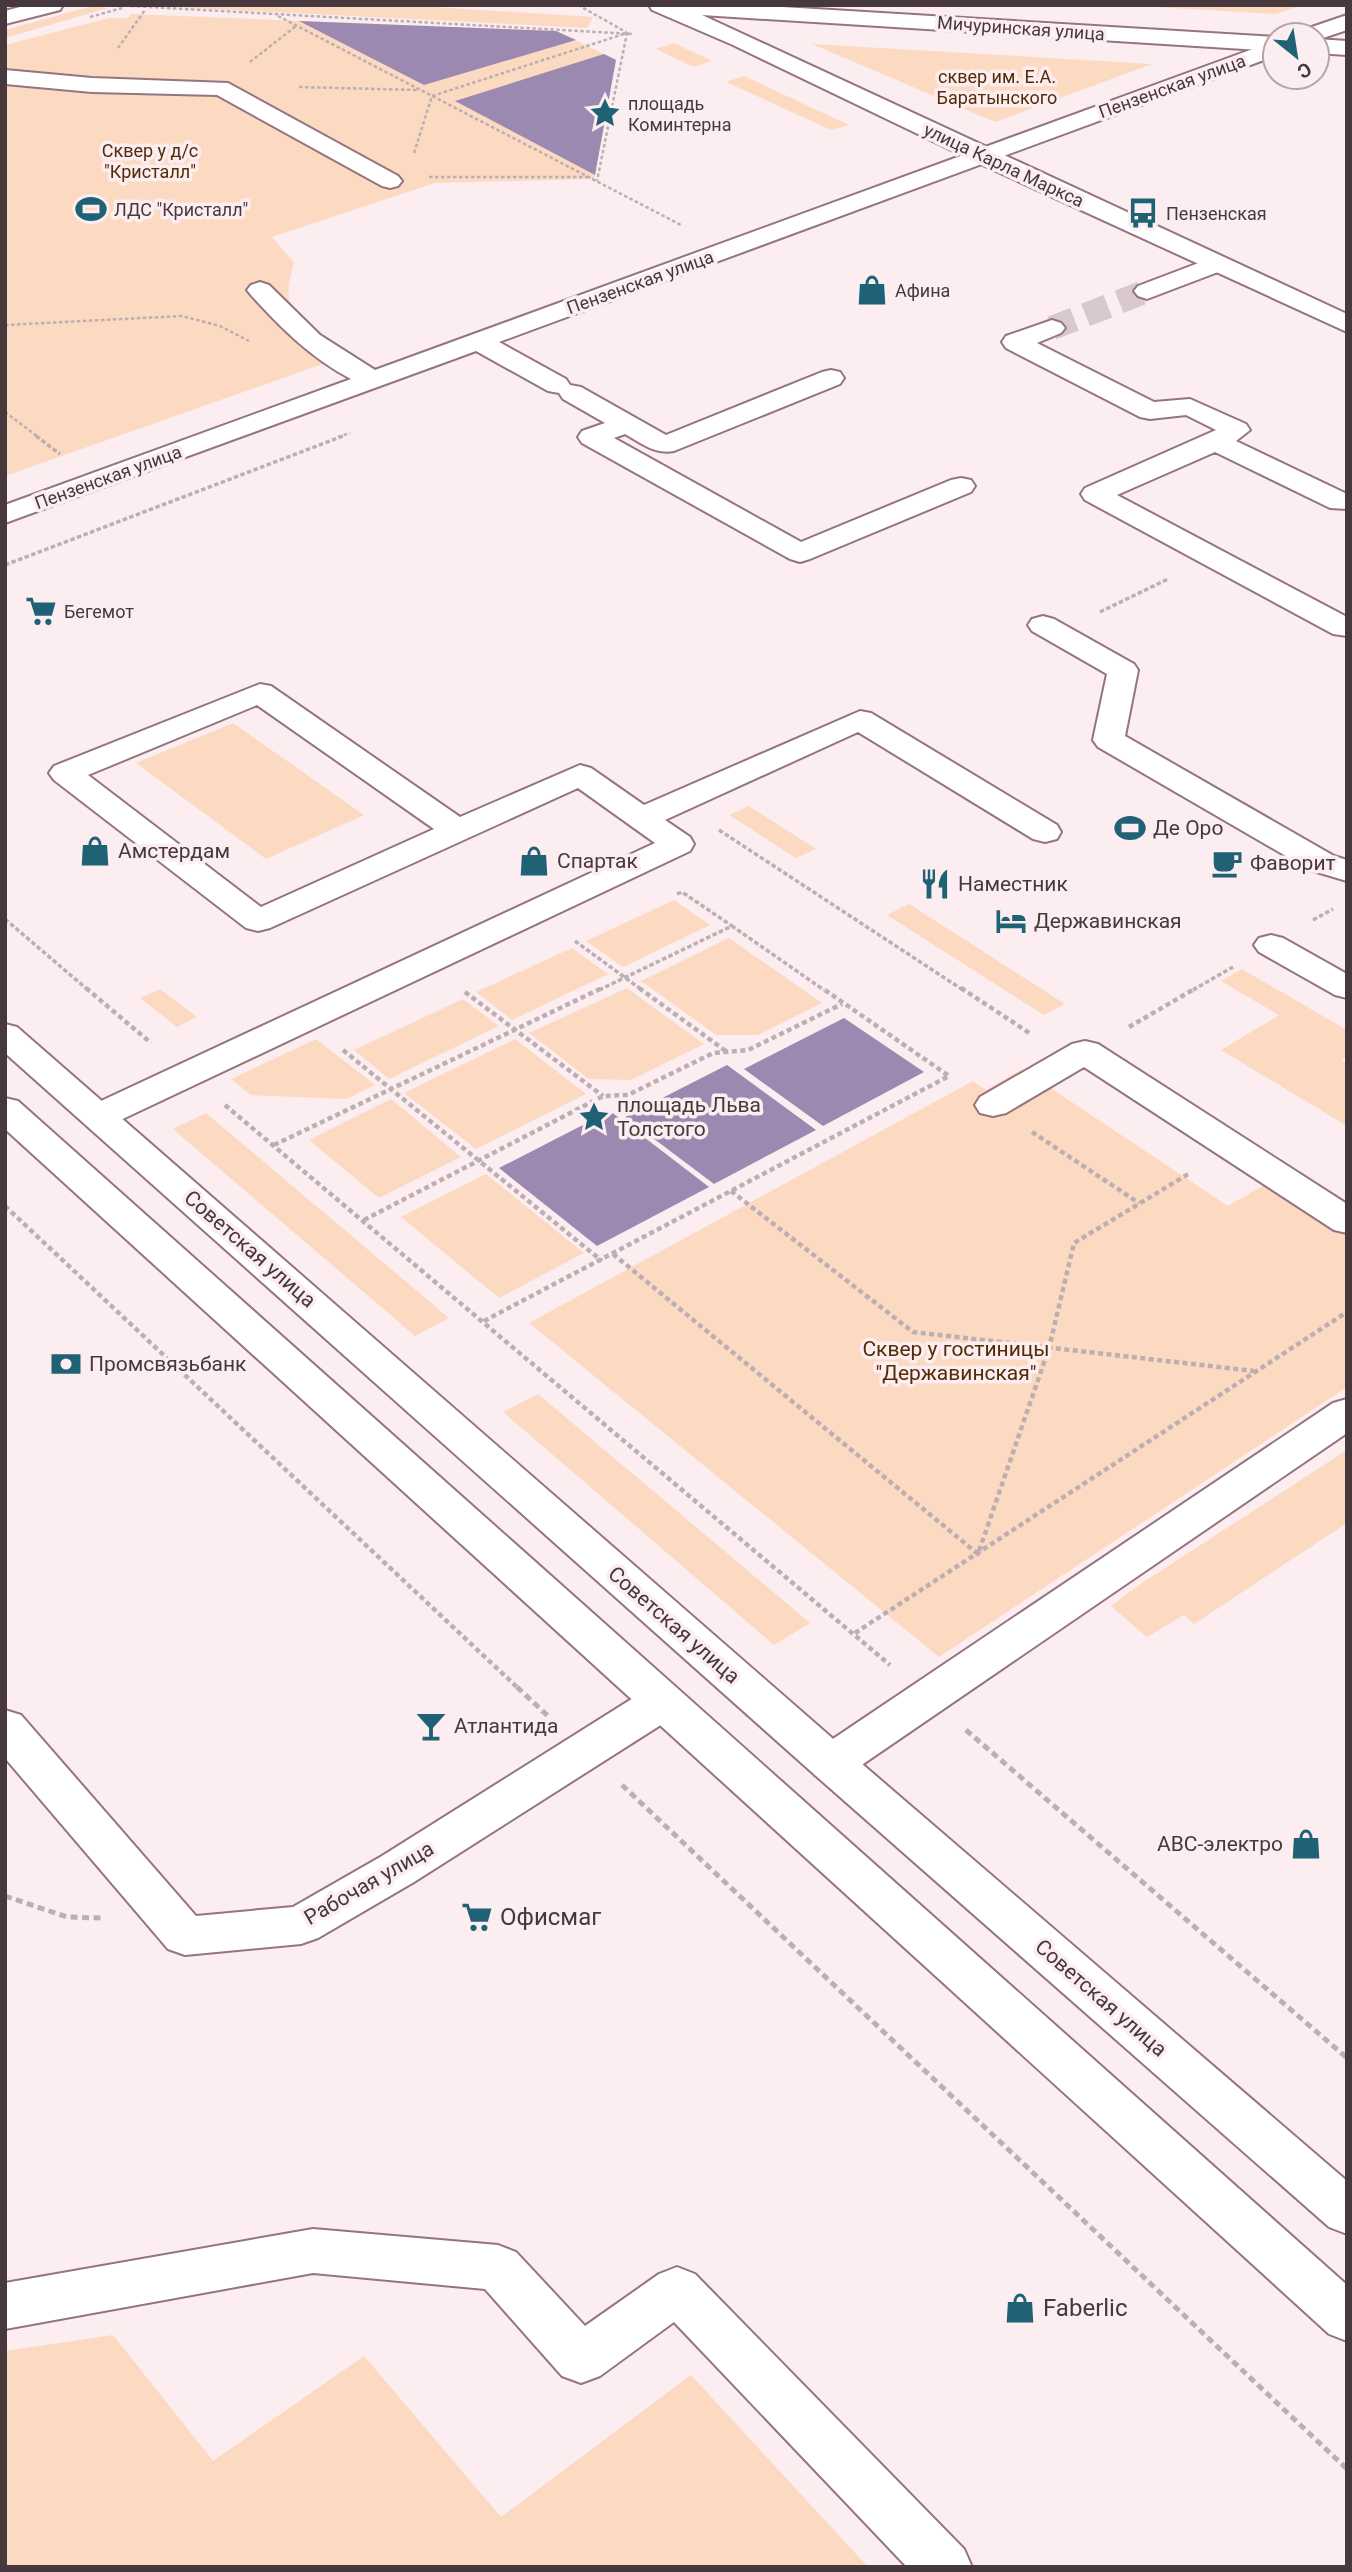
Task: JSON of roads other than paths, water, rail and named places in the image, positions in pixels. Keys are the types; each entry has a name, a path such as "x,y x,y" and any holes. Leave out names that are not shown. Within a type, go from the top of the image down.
{"main road":[{"path":"5,18 52,5"},
{"name":"Мичуринская улица","path":"655,6 1261,45"},
{"name":"улица Карла Маркса","path":"655,6 741,40 982,156 1347,324"},
{"name":"Пензенская улица","path":"5,516 1261,51"},
{"path":"5,77 92,85 220,88 390,181"},
{"path":"1147,291 1217,264"},
{"path":"260,290 301,335 341,364 372,379"},
{"path":"1052,328 1015,342 1150,411 1190,407 1236,430 1216,442 1096,494 1344,628"},
{"path":"478,341 664,444 831,379"},
{"path":"627,424 592,437 800,553 961,486"},
{"path":"1216,442 1344,509"},
{"path":"1049,629 1123,670 1109,740 1322,863 1347,871"},
{"path":"99,1116 678,844 580,775 458,831 258,920 65,774 260,693 458,831"},
{"path":"642,818 860,720 1045,832"},
{"path":"1271,944 1347,988"},
{"name":"Советская улица","path":"5,1034 831,1763 1347,2212"},
{"path":"993,1105 1085,1052 1347,1221"},
{"path":"5,1108 1347,2318"},
{"path":"831,1763 930,1699 1347,1413"},
{"name":"Рабочая улица","path":"5,1727 185,1936 301,1925 398,1869 583,1749 662,1702"},
{"path":"5,2306 313,2251 498,2268 581,2359 677,2290 944,2567"}],"tunnel":[{"path":"1052,328 1147,291"}],"place":[{"name":"площадь Коминтерна","path":"605,113"},
{"name":"ЛДС \"Кристалл\"","path":"91,209"},
{"name":"Пензенская","path":"1143,213"},
{"name":"Афина","path":"872,290"},
{"name":"Бегемот","path":"41,611"},
{"name":"Де Оро","path":"1130,828"},
{"name":"Амстердам","path":"95,851"},
{"name":"Спартак","path":"534,861"},
{"name":"Фаворит","path":"1227,863"},
{"name":"Наместник","path":"935,884"},
{"name":"Державинская","path":"1011,921"},
{"name":"площадь Льва Толстого","path":"594,1117"},
{"name":"Промсвязьбанк","path":"66,1364"},
{"name":"Атлантида","path":"431,1726"},
{"name":"АВС-электро","path":"1306,1844"},
{"name":"Офисмаг","path":"477,1917"},
{"name":"Faberlic","path":"1020,2308"}],"park label":[{"name":"сквер им. Е.А. Баратынского","path":"997,86"},
{"name":"Сквер у д/с \"Кристалл\"","path":"150,160"},
{"name":"Сквер у гостиницы \"Державинская\"","path":"956,1361"}]}
